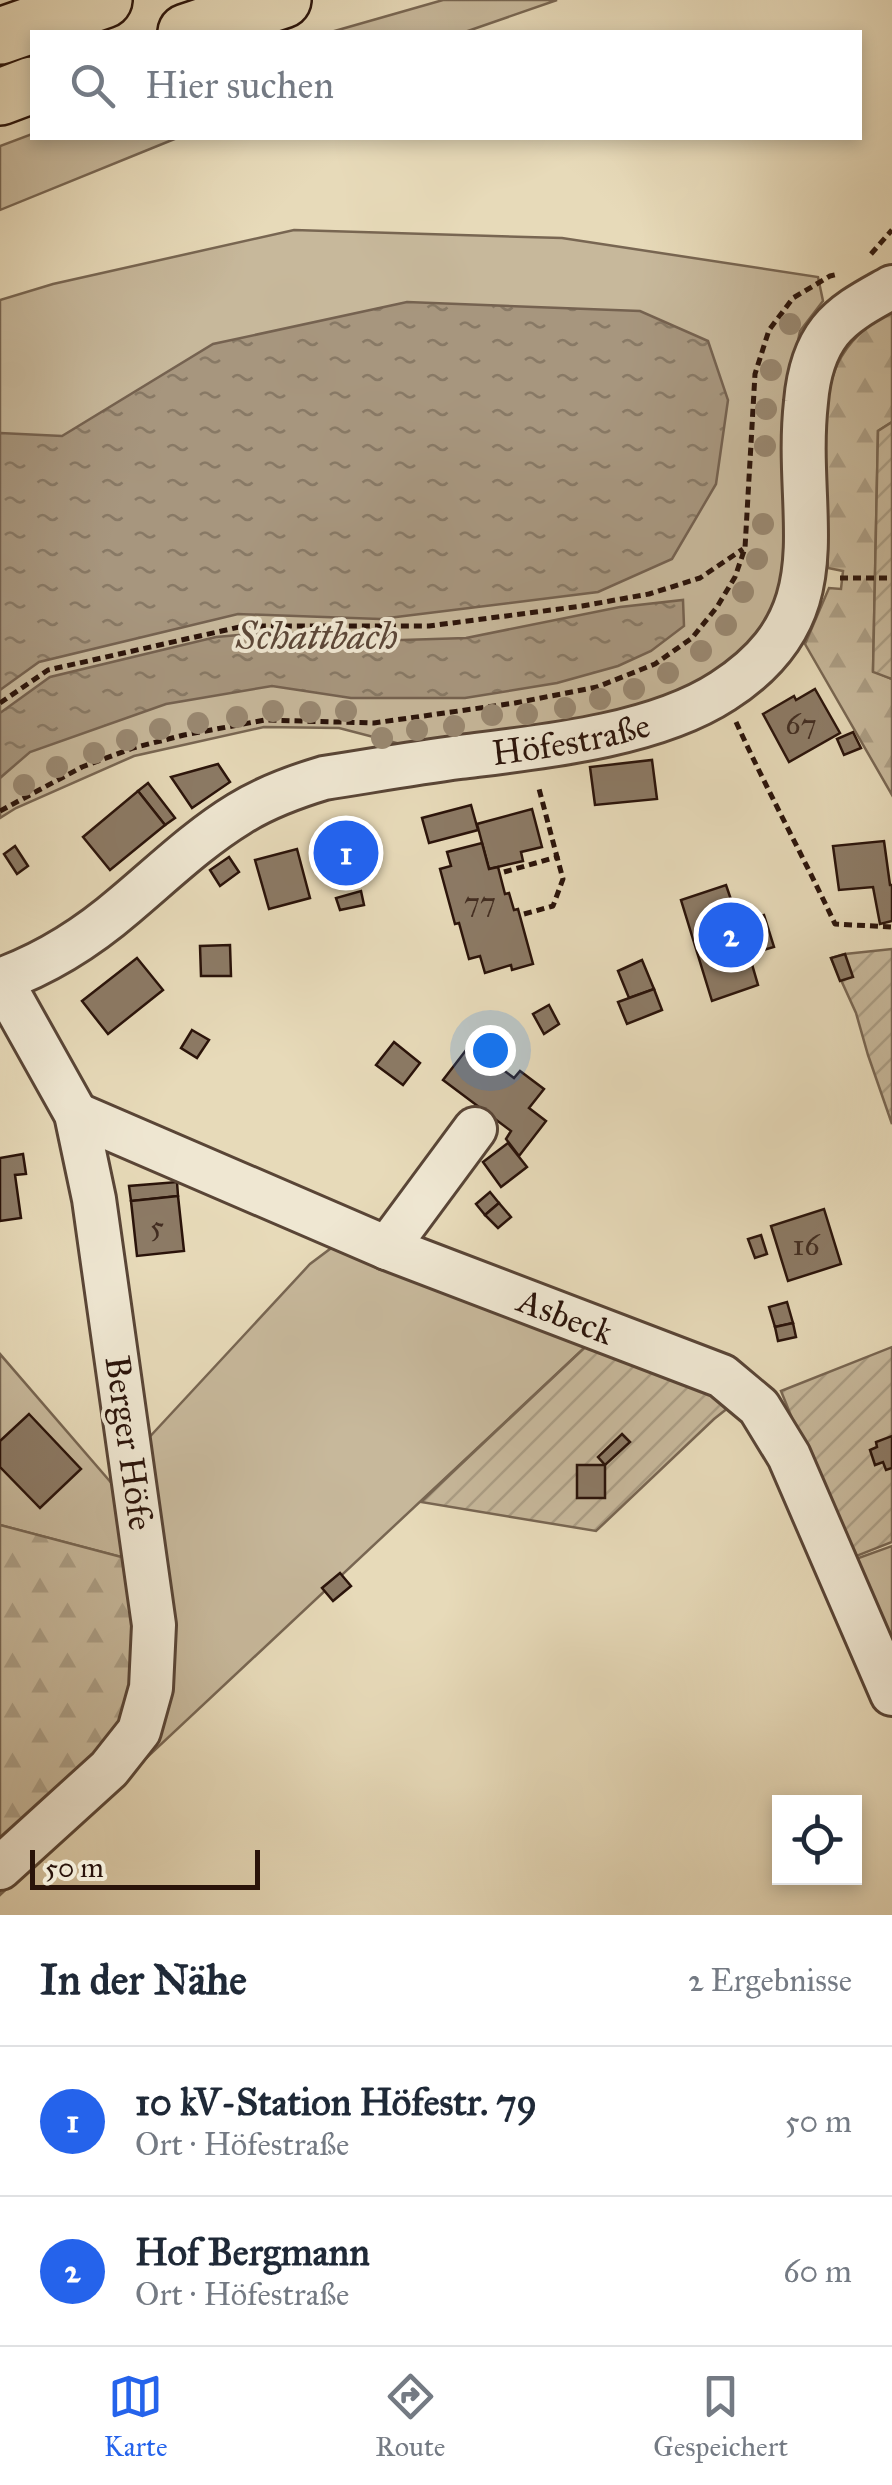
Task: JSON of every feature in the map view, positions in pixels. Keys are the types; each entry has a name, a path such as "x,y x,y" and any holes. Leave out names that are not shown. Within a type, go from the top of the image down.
{"highway":[{"path":"0,36 104,0"},
{"path":"192,30 283,0"},
{"path":"0,97 30,86"}],"street":[{"name":"Höfestraße","path":"0,980 68,946 121,909 212,832 285,790 324,778 601,736 701,703 722,692 761,661 779,640 801,594 803,425 816,354 830,330 852,310 881,271"},
{"name":"Berger Höfe","path":"0,980 76,1114 94,1198 154,1625 151,1688 144,1717 128,1746 0,1868"},
{"name":"Asbeck","path":"76,1114 387,1248 722,1376 759,1407 789,1456 892,1694"},
{"path":"387,1248 475,1129"}],"path":[{"path":"881,271 892,230"},
{"path":"0,811 82,767 184,735 265,720 374,722 515,703 597,687 655,664 692,638 718,608 745,548 755,374 769,330 793,298 844,272"},
{"path":"0,703 48,670 244,626 429,626 582,606 649,594 700,578 745,548"},
{"path":"804,574 842,579 892,578"},
{"path":"722,692 835,924 892,927"},
{"path":"524,914 552,906 564,879 540,790"},
{"path":"504,872 557,857"}],"green space":[{"path":"443,0 557,0 471,30 338,30"},
{"path":"30,135 30,140 172,140 0,210 0,146"},
{"path":"294,230 562,238 818,277 823,301 800,331 788,389 788,559 779,612 746,655 696,687 632,712 408,746 339,728 264,727 134,756 0,818 0,300 53,284"},
{"path":"892,310 892,422 878,431 873,671 892,679 892,795 805,644 829,588 841,589 843,571 828,568 823,464 830,387 837,365 853,340"},
{"path":"892,422 892,679 873,672 878,431"},
{"path":"892,949 892,1124 856,1013 831,958"},
{"path":"338,1243 597,1336 0,1895 0,1854 129,1559 0,1525 0,1354 114,1486 144,1443 310,1264"},
{"path":"597,1336 738,1400 596,1531 421,1502"},
{"path":"892,1347 892,1542 849,1559 781,1391"},
{"path":"0,1525 129,1559 143,1639 130,1711 104,1759 0,1854"},
{"path":"892,1546 892,1650 853,1560"}],"water":[{"path":"407,302 640,311 708,341 728,400 716,484 672,559 598,592 380,619 238,614 39,662 0,690 0,433 62,436 213,344"},
{"name":"Schattbach","path":"683,600 684,626 651,651 618,666 557,683 465,698 351,698 272,686 166,704 30,752 0,778 0,713 50,677 216,637 274,632 402,640 466,638 620,607"}],"building":[{"path":"815,689 840,733 789,762 763,714"},
{"path":"853,732 861,748 844,755 837,739"},
{"path":"652,760 657,799 595,805 590,767"},
{"path":"218,764 230,782 192,808 171,777"},
{"path":"148,783 175,818 165,825 138,791"},
{"path":"138,791 165,825 110,870 83,837"},
{"path":"471,805 478,830 429,843 422,818"},
{"path":"532,809 542,847 521,852 523,861 489,869 477,824"},
{"path":"349,838 357,865 342,868 335,841"},
{"path":"884,841 892,885 892,921 880,924 873,887 839,890 833,846"},
{"path":"482,843 489,869 498,867 505,894 509,893 514,910 518,909 533,964 512,970 511,965 485,973 480,956 469,959 440,869 451,866 447,852"},
{"path":"15,846 28,866 17,874 4,854"},
{"path":"297,849 310,898 269,909 255,860"},
{"path":"229,857 239,872 220,886 210,870"},
{"path":"726,885 739,923 764,915 774,947 749,954 758,985 712,1001 681,900"},
{"path":"361,891 364,905 340,910 336,898"},
{"path":"230,945 231,976 201,976 200,946"},
{"path":"845,954 853,977 840,981 831,958"},
{"path":"137,958 163,990 108,1034 82,1001"},
{"path":"642,960 654,989 629,998 618,971"},
{"path":"654,989 662,1010 627,1024 618,1002"},
{"path":"549,1005 559,1024 544,1034 533,1014"},
{"path":"192,1030 209,1040 197,1058 181,1048"},
{"path":"394,1042 420,1063 403,1085 376,1065"},
{"path":"470,1045 514,1078 520,1071 544,1089 529,1108 546,1121 519,1156 506,1139 511,1131 443,1080"},
{"path":"508,1143 527,1167 501,1187 483,1162"},
{"path":"23,1154 26,1174 15,1175 21,1218 0,1221 0,1158"},
{"path":"177,1182 178,1196 131,1201 129,1186"},
{"path":"490,1192 499,1203 485,1215 476,1204"},
{"path":"178,1196 184,1251 137,1256 131,1201"},
{"path":"499,1203 511,1217 498,1228 485,1215"},
{"path":"824,1209 841,1264 788,1281 771,1226"},
{"path":"761,1235 767,1254 755,1258 748,1239"},
{"path":"787,1302 793,1323 775,1327 769,1307"},
{"path":"793,1323 796,1337 778,1341 775,1327"},
{"path":"29,1414 81,1469 40,1508 0,1467 0,1441"},
{"path":"622,1434 630,1442 605,1465 598,1457"},
{"path":"892,1436 892,1468 886,1470 883,1462 875,1465 870,1450 877,1447 876,1442"},
{"path":"577,1465 605,1465 605,1498 577,1498"},
{"path":"340,1573 351,1586 333,1601 322,1588"}],"place":[{"name":"10 kV-Station Höfestr. 79","path":"346,853"},
{"name":"Hof Bergmann","path":"731,935"}]}
